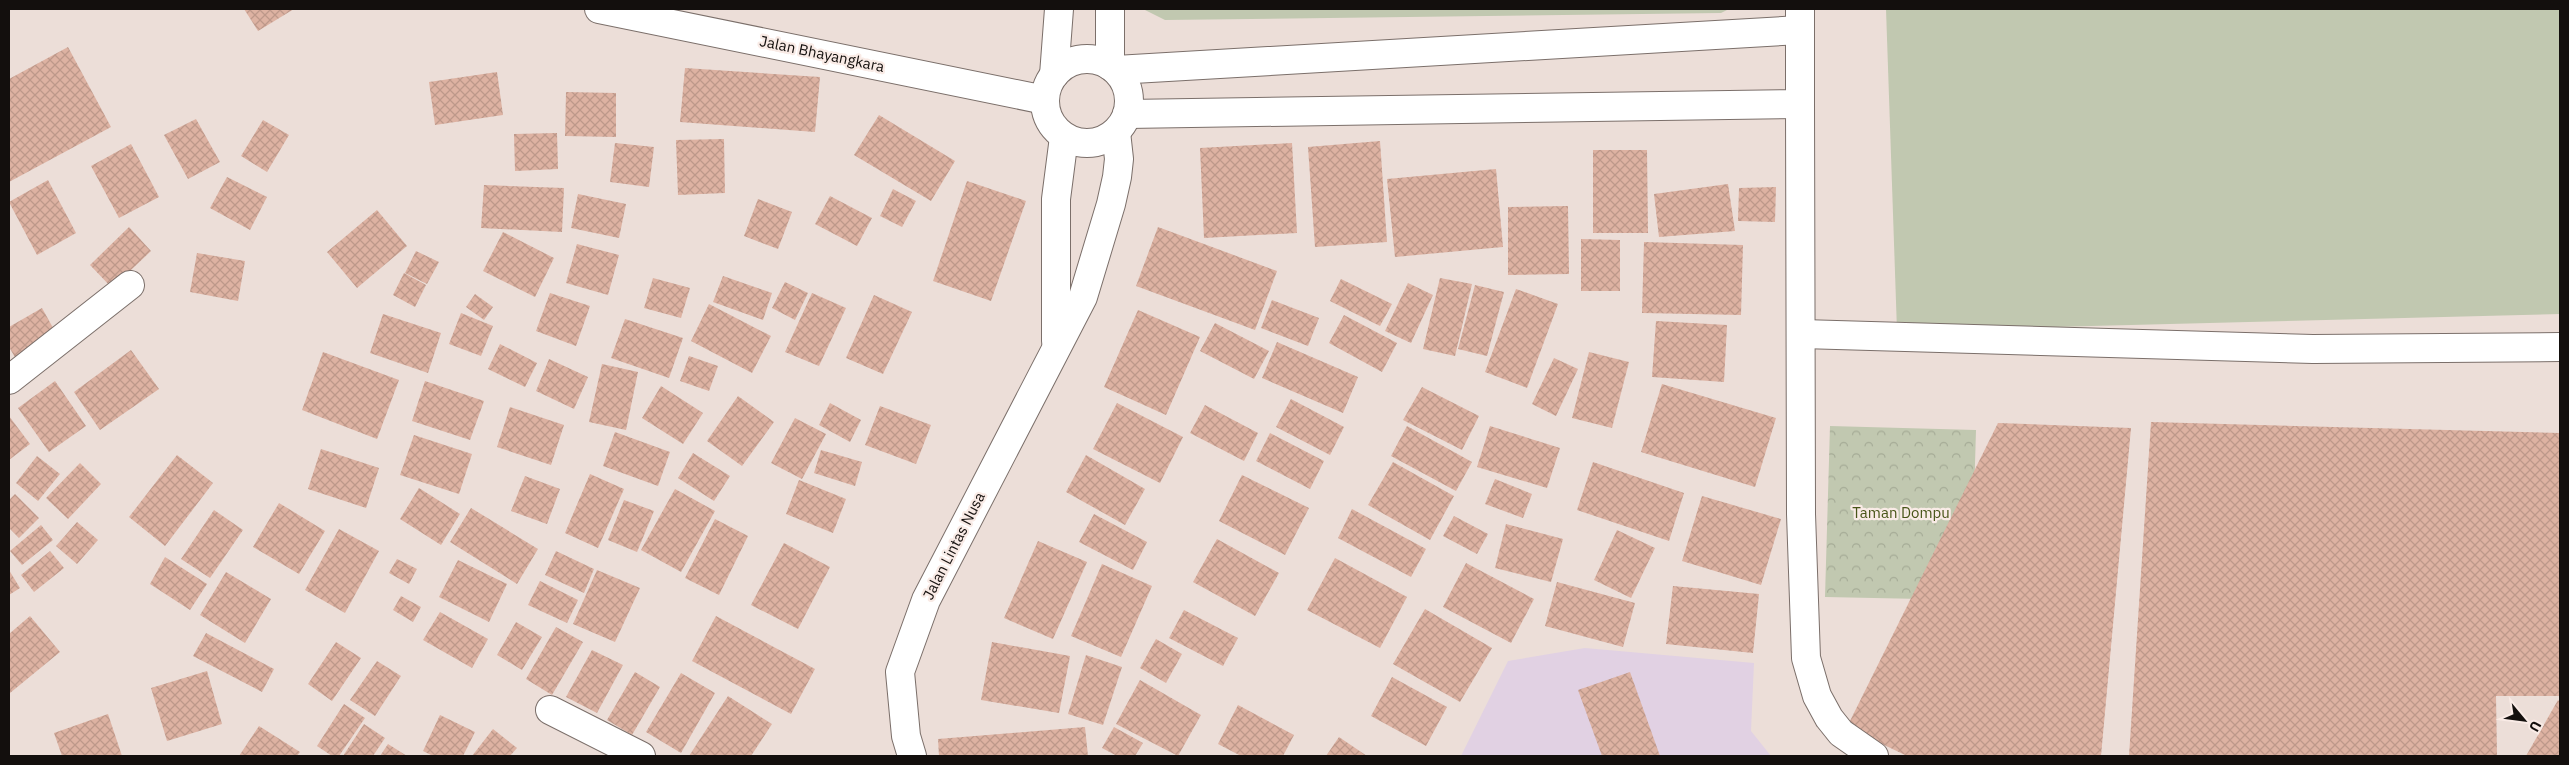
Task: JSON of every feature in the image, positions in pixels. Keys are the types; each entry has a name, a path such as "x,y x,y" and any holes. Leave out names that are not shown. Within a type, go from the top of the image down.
{"main road":[{"name":"Jalan Bhayangkara","path":"599,9 1049,88"},
{"path":"1059,9 1049,88 1050,121 1064,137 1081,144 1100,142 1122,123 1129,98 1125,83 1113,68 1110,9"},
{"path":"1049,88 1074,61 1087,59 1113,68 1800,19 1801,514 1806,658 1817,696 1829,718 1841,733 1874,756"},
{"path":"1122,123 1800,104"},
{"name":"Jalan Lintas Nusa","path":"912,756 906,736 900,672 926,600 1083,297 1111,204 1119,159 1122,123"},
{"name":"Jalan Lintas Nusa","path":"1056,347 1056,199 1064,137"},
{"path":"9,380 130,285"},
{"path":"1802,334 2313,349 2560,348"},
{"path":"550,710 641,756"}],"shaded area":[{"path":"1585,648 1754,663 1751,731 1771,756 1461,756 1508,661"}],"green space":[{"path":"1143,9 1729,9 1721,13 1165,20"},
{"path":"1886,9 2560,9 2560,314 1897,331"},
{"name":"Taman Dompu","path":"1830,426 1976,430 1971,600 1825,597"}],"building":[{"path":"244,9 294,9 258,31"},
{"path":"68,47 111,127 9,182 9,79"},
{"path":"685,68 820,77 815,132 680,122"},
{"path":"497,72 503,115 435,125 429,82"},
{"path":"566,92 616,93 616,137 565,136"},
{"path":"879,115 955,161 931,201 854,155"},
{"path":"196,119 220,162 188,179 164,135"},
{"path":"263,120 289,135 267,172 241,156"},
{"path":"557,133 558,169 515,171 514,134"},
{"path":"724,139 725,193 678,195 676,140"},
{"path":"1380,141 1387,242 1315,247 1308,147"},
{"path":"615,143 654,147 649,187 610,182"},
{"path":"1292,143 1297,233 1204,238 1200,148"},
{"path":"131,144 159,197 119,218 91,166"},
{"path":"1593,150 1647,150 1648,233 1593,233"},
{"path":"1496,169 1503,247 1395,257 1387,179"},
{"path":"227,177 267,197 250,230 210,208"},
{"path":"48,180 76,233 37,255 9,202"},
{"path":"967,181 1026,201 991,301 933,281"},
{"path":"1728,184 1735,231 1659,237 1654,194"},
{"path":"484,185 564,188 562,232 481,228"},
{"path":"1776,187 1775,222 1738,221 1739,188"},
{"path":"893,189 916,201 902,227 880,216"},
{"path":"578,194 626,204 619,238 571,228"},
{"path":"830,196 872,218 857,246 815,224"},
{"path":"758,199 792,212 778,249 744,236"},
{"path":"1568,206 1569,274 1508,275 1508,207"},
{"path":"377,210 407,246 357,288 327,252"},
{"path":"129,227 151,251 112,288 90,265"},
{"path":"1158,227 1277,271 1255,330 1136,286"},
{"path":"503,232 554,258 535,297 483,271"},
{"path":"1581,239 1620,240 1620,291 1581,291"},
{"path":"1644,242 1743,245 1741,315 1642,313"},
{"path":"577,244 619,255 608,295 566,283"},
{"path":"416,251 439,262 427,284 405,273"},
{"path":"197,253 245,261 238,301 190,292"},
{"path":"404,273 426,285 415,307 393,295"},
{"path":"723,276 772,293 763,320 713,302"},
{"path":"653,278 690,288 681,318 644,308"},
{"path":"1440,278 1472,284 1455,356 1423,349"},
{"path":"1341,279 1392,304 1380,326 1330,301"},
{"path":"785,282 808,293 795,320 772,308"},
{"path":"1408,283 1433,295 1411,343 1385,331"},
{"path":"1475,285 1504,292 1487,356 1458,349"},
{"path":"1516,289 1558,304 1527,388 1485,372"},
{"path":"550,293 590,306 576,346 536,331"},
{"path":"812,293 846,308 819,366 785,352"},
{"path":"475,294 493,307 484,320 466,307"},
{"path":"874,295 912,312 883,374 846,358"},
{"path":"1272,300 1319,318 1308,346 1261,328"},
{"path":"709,304 771,336 752,373 691,341"},
{"path":"42,308 57,335 16,359 9,347 9,327"},
{"path":"1138,310 1200,337 1166,415 1104,387"},
{"path":"461,313 493,326 481,356 449,344"},
{"path":"383,314 441,333 428,373 370,353"},
{"path":"1344,315 1397,343 1382,372 1329,343"},
{"path":"625,319 683,338 669,378 611,358"},
{"path":"1656,321 1727,325 1724,382 1652,377"},
{"path":"1215,323 1269,351 1254,379 1200,351"},
{"path":"1277,342 1358,377 1343,413 1262,378"},
{"path":"500,344 537,363 525,387 488,369"},
{"path":"131,350 159,389 100,430 74,392"},
{"path":"323,352 399,380 377,439 302,410"},
{"path":"1589,352 1629,362 1612,428 1572,418"},
{"path":"689,356 718,366 709,391 680,381"},
{"path":"1554,358 1578,369 1556,416 1532,404"},
{"path":"549,359 588,377 574,409 536,391"},
{"path":"602,364 638,372 626,430 589,422"},
{"path":"55,381 86,426 49,452 18,408"},
{"path":"425,381 484,401 470,440 412,421"},
{"path":"1662,384 1776,418 1755,487 1641,452"},
{"path":"661,386 703,413 683,444 642,418"},
{"path":"1422,387 1479,416 1462,450 1403,420"},
{"path":"738,396 774,422 742,466 707,441"},
{"path":"1291,399 1344,427 1330,455 1276,427"},
{"path":"830,403 861,420 850,442 819,425"},
{"path":"1117,403 1183,437 1160,483 1093,449"},
{"path":"1205,405 1258,433 1244,461 1190,433"},
{"path":"880,406 931,425 916,464 865,445"},
{"path":"510,407 564,425 551,465 497,447"},
{"path":"9,416 30,444 9,460"},
{"path":"795,418 826,434 802,479 771,463"},
{"path":"2151,422 2560,433 2560,696 2496,696 2497,756 2129,756"},
{"path":"1998,423 2131,428 2101,756 1907,756 1847,727"},
{"path":"1407,426 1472,462 1456,491 1391,456"},
{"path":"1490,426 1560,448 1547,488 1477,467"},
{"path":"615,432 670,452 658,486 603,466"},
{"path":"1270,433 1324,461 1310,489 1256,461"},
{"path":"414,435 472,454 459,494 400,475"},
{"path":"321,449 379,468 366,508 308,489"},
{"path":"821,450 862,462 855,486 814,473"},
{"path":"693,453 730,476 714,501 678,478"},
{"path":"177,455 213,483 165,546 129,517"},
{"path":"1086,455 1145,489 1125,525 1066,492"},
{"path":"37,456 60,474 38,501 16,483"},
{"path":"1393,462 1454,496 1430,540 1368,505"},
{"path":"1593,462 1684,493 1669,541 1577,510"},
{"path":"80,463 101,484 68,519 46,498"},
{"path":"590,474 624,489 598,548 565,533"},
{"path":"1242,475 1309,508 1285,555 1219,521"},
{"path":"525,476 560,489 547,524 511,511"},
{"path":"1495,479 1532,494 1523,518 1485,504"},
{"path":"799,480 846,499 833,533 786,514"},
{"path":"419,488 460,514 441,545 400,519"},
{"path":"675,489 715,511 681,572 641,550"},
{"path":"15,494 39,518 19,538 9,528 9,500"},
{"path":"1702,496 1781,519 1761,585 1682,561"},
{"path":"624,500 654,511 637,552 608,540"},
{"path":"279,503 325,531 299,574 253,547"},
{"path":"471,508 538,549 517,584 450,542"},
{"path":"1352,509 1426,549 1411,577 1338,538"},
{"path":"214,510 243,530 210,578 181,559"},
{"path":"1094,514 1147,542 1133,570 1079,542"},
{"path":"1454,516 1488,534 1477,554 1443,536"},
{"path":"715,519 748,536 719,595 685,578"},
{"path":"77,522 98,540 77,564 56,546"},
{"path":"1506,524 1563,539 1551,582 1495,568"},
{"path":"41,525 53,540 22,565 10,551"},
{"path":"339,529 379,551 345,613 305,590"},
{"path":"1617,530 1655,548 1631,598 1594,580"},
{"path":"1217,539 1279,573 1255,616 1193,582"},
{"path":"1038,541 1087,562 1053,639 1004,618"},
{"path":"784,543 830,567 798,629 751,605"},
{"path":"50,551 64,568 34,592 21,575"},
{"path":"556,551 594,569 584,593 545,575"},
{"path":"165,557 207,584 190,610 150,584"},
{"path":"1335,558 1407,597 1380,648 1307,610"},
{"path":"397,559 417,569 409,584 389,573"},
{"path":"458,560 507,584 489,622 439,597"},
{"path":"1466,563 1534,599 1511,643 1443,607"},
{"path":"1102,564 1152,586 1121,657 1071,636"},
{"path":"9,570 20,588 9,595"},
{"path":"597,570 640,588 615,642 573,624"},
{"path":"226,572 271,599 245,643 200,615"},
{"path":"540,581 578,600 567,623 528,605"},
{"path":"1557,582 1635,603 1623,647 1545,626"},
{"path":"1673,586 1759,594 1753,653 1666,644"},
{"path":"401,596 421,607 413,622 393,610"},
{"path":"1425,609 1492,648 1460,702 1393,664"},
{"path":"1184,610 1238,638 1223,666 1169,638"},
{"path":"440,612 488,639 472,668 423,640"},
{"path":"30,616 60,652 10,693 9,634"},
{"path":"716,616 815,669 791,714 692,661"},
{"path":"516,622 542,637 522,670 497,655"},
{"path":"556,627 583,642 552,695 526,679"},
{"path":"206,633 274,669 262,692 193,656"},
{"path":"1156,639 1182,654 1166,683 1140,668"},
{"path":"336,642 361,658 332,701 308,684"},
{"path":"992,642 1070,656 1059,713 981,700"},
{"path":"592,650 623,665 597,713 566,697"},
{"path":"1086,655 1122,667 1103,725 1068,714"},
{"path":"377,661 401,676 375,716 350,700"},
{"path":"207,671 222,724 167,741 151,688"},
{"path":"635,672 660,687 632,735 607,720"},
{"path":"1630,672 1660,756 1602,756 1578,690"},
{"path":"681,673 715,693 681,753 646,732"},
{"path":"1392,677 1447,707 1426,746 1371,716"},
{"path":"1140,680 1201,715 1178,756 1116,724"},
{"path":"728,696 772,724 751,756 689,756"},
{"path":"2558,700 2560,702 2560,756 2526,756"},
{"path":"344,704 365,718 339,756 332,756 317,746"},
{"path":"1238,705 1294,735 1283,756 1241,756 1218,744"},
{"path":"108,714 122,756 62,756 54,733"},
{"path":"440,715 475,732 463,756 433,756 423,751"},
{"path":"364,724 385,738 373,756 343,756"},
{"path":"259,726 300,752 297,756 239,756"},
{"path":"1085,727 1088,756 939,756 938,739"},
{"path":"1114,727 1143,743 1135,756 1117,756 1102,748"},
{"path":"493,729 517,748 510,756 472,756"},
{"path":"1339,737 1367,756 1326,756"},
{"path":"388,744 407,756 380,756"}]}
